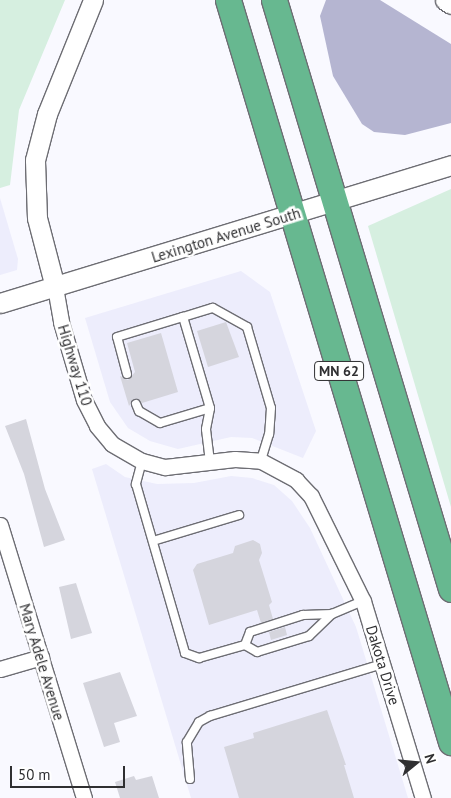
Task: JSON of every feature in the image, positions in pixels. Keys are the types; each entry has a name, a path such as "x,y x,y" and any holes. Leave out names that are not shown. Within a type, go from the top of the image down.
{"highway":[{"name":"MN 62","path":"228,0 451,742"},
{"name":"MN 62","path":"274,0 451,589"}],"street":[{"path":"55,287 37,218 35,160 47,114 93,0"},
{"path":"445,0 451,4"},
{"name":"Lexington Avenue South","path":"0,304 451,165"},
{"name":"Highway 110","path":"55,287 61,322 92,418 112,444 142,461 176,467 235,459 262,461 296,480 311,496 333,535"},
{"name":"Mary Adele Avenue","path":"0,525 84,798"},
{"name":"Dakota Drive","path":"333,535 363,601 423,798"},
{"path":"0,669 40,657"}],"lane":[{"path":"128,374 117,337 212,308 247,326 271,408 269,434 262,461"},
{"path":"182,317 210,408 206,430 210,462"},
{"path":"136,404 147,418 160,423 210,408"},
{"path":"142,461 136,484 185,653 199,658 245,645 257,652 309,636 332,614"},
{"path":"153,541 239,515"},
{"path":"245,645 250,632 303,615 332,614 363,601"},
{"path":"190,779 187,742 200,722 210,716 382,664"}],"shaded area":[{"path":"0,198 18,259 17,270 0,275"},
{"path":"241,271 270,292 316,431 303,458 252,438 231,437 178,449 150,441 128,428 110,402 85,318"},
{"path":"106,464 125,477 157,484 194,483 231,476 252,478 274,485 292,501 310,528 356,627 408,798 191,798 92,469"}],"green space":[{"path":"0,0 65,0 19,110 10,185 0,188"},
{"path":"451,189 451,507 368,226"}],"water":[{"path":"326,0 380,0 451,44 451,123 405,135 374,132 362,124 333,76 320,16"}],"building":[{"path":"226,322 239,357 208,367 197,331"},
{"path":"161,333 178,392 142,403 134,399 129,406 120,376 128,380 135,372 127,343"},
{"path":"26,419 45,489 65,540 44,547 24,474 5,426"},
{"path":"253,540 260,544 262,553 259,560 272,602 269,605 273,619 261,623 257,610 209,625 193,570 197,564 233,553 235,546"},
{"path":"76,583 92,633 71,639 59,587"},
{"path":"285,627 287,635 271,640 269,632"},
{"path":"120,672 137,716 114,723 120,742 104,747 83,683"},
{"path":"327,710 346,765 344,765 354,798 239,798 224,747 254,738 253,733"},
{"path":"134,776 136,780 152,776 159,798 120,798 115,782"}]}
